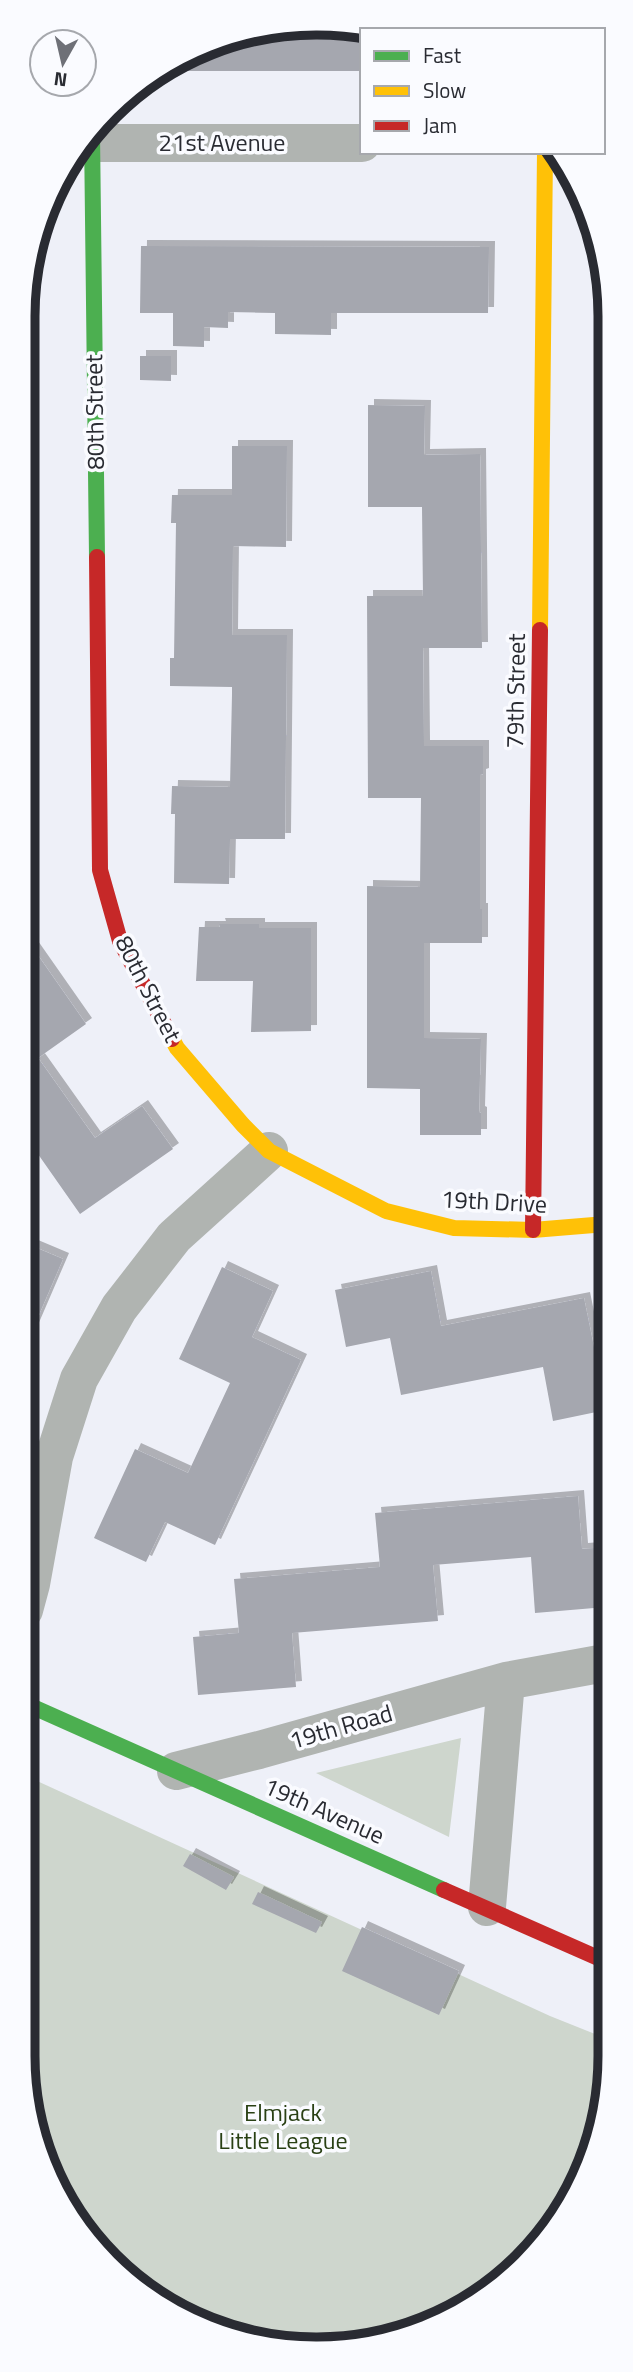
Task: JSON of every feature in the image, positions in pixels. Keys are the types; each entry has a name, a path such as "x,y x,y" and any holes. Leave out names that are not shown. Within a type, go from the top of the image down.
{"street":[{"name":"21st Avenue","path":"97,140 360,143"},
{"name":"80th Street","path":"89,150 100,870 120,941 177,1048 269,1151"},
{"name":"79th Street","path":"533,1230 545,154"},
{"name":"19th Drive","path":"269,1151 386,1211 454,1228 533,1230 598,1225"},
{"path":"35,1562 54,1457 79,1380 119,1308 174,1237 269,1151"},
{"name":"19th Road","path":"176,1771 506,1681 598,1664"},
{"path":"487,1907 506,1681"},
{"name":"19th Avenue","path":"35,1708 598,1958"}],"green space":[{"path":"461,1738 449,1837 316,1773"},
{"name":"Elmjack Little League","path":"35,1780 550,2016 598,2035 596,2092 583,2146 569,2180 551,2212 516,2255 473,2290 441,2308 407,2322 371,2332 316,2337 280,2335 209,2316 160,2290 117,2255 82,2212 64,2180 50,2146 37,2092 35,2056"}],"building":[{"path":"316,35 360,38 360,71 180,71 209,56 262,40"},
{"path":"141,246 489,247 488,313 331,313 331,335 275,334 275,313 228,312 228,328 204,327 204,347 173,346 173,313 140,313"},
{"path":"140,356 171,356 171,381 140,380"},
{"path":"368,405 425,406 424,455 480,454 482,648 423,648 424,746 483,746 483,774 480,775 482,943 424,943 424,1038 481,1039 481,1135 420,1135 420,1089 367,1088 367,886 420,887 421,798 368,798 367,596 423,596 422,507 368,507"},
{"path":"232,446 287,446 286,547 233,546 232,635 287,635 285,839 230,839 229,884 174,883 175,814 171,814 172,786 230,787 232,687 170,686 170,658 174,658 176,523 171,523 172,495 232,495"},
{"path":"219,924 259,924 259,928 311,928 311,1031 251,1032 253,981 196,981 199,927 220,927"},
{"path":"35,951 86,1024 38,1058 95,1138 142,1106 173,1149 80,1214 35,1150"},
{"path":"35,1247 63,1259 35,1324"},
{"path":"222,1267 273,1291 252,1337 301,1360 215,1545 165,1522 146,1562 94,1538 135,1449 188,1473 230,1383 179,1359"},
{"path":"431,1271 441,1326 584,1298 598,1357 598,1412 553,1421 543,1367 401,1395 390,1338 346,1347 335,1290"},
{"path":"578,1496 582,1549 598,1548 598,1608 535,1613 531,1557 433,1565 438,1621 292,1633 296,1687 198,1695 193,1637 239,1633 234,1579 380,1567 375,1513"},
{"path":"190,1854 234,1877 226,1890 183,1866"},
{"path":"258,1892 322,1922 316,1933 252,1904"},
{"path":"362,1927 459,1971 439,2015 342,1971"}],"traffic: fast":[{"path":"92,146 97,557"},
{"path":"35,1708 444,1890"}],"traffic: slow":[{"path":"540,630 545,154"},
{"path":"172,1039 243,1125 269,1151 386,1211 454,1228 533,1230 598,1225"}],"traffic: jam":[{"path":"97,557 100,870 120,941 172,1039"},
{"path":"533,1230 540,630"},
{"path":"444,1890 598,1958"}]}
